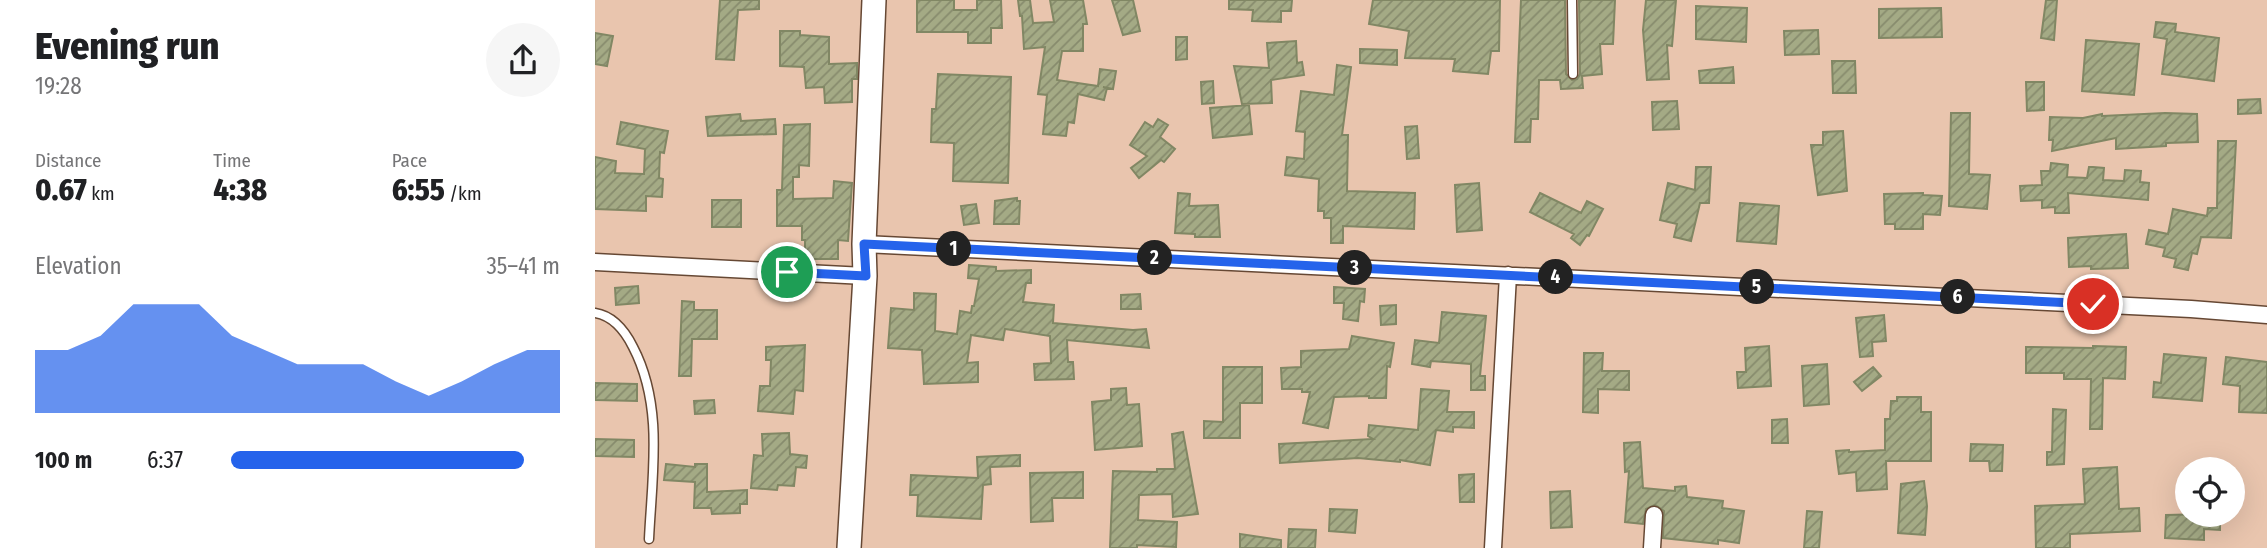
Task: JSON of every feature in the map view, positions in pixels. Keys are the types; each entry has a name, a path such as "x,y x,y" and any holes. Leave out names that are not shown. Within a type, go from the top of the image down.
{"street":[{"path":"849,548 866,276 864,244 874,0"},
{"path":"864,244 2191,309 2267,315"},
{"path":"595,262 866,276"},
{"path":"1493,548 1507,275"},
{"path":"1652,548 1654,515"}],"lane":[{"path":"1572,0 1573,74"},
{"path":"595,313 604,314 614,321 627,336 641,362 649,391 655,446 649,539"}],"building":[{"path":"720,0 759,0 759,9 738,10 734,60 716,59"},
{"path":"917,0 954,0 954,10 977,10 977,0 1001,0 1002,28 991,28 991,43 968,43 968,32 917,32"},
{"path":"1018,0 1030,0 1033,23 1054,22 1050,0 1083,0 1087,24 1083,24 1083,51 1062,51 1057,80 1098,86 1100,69 1116,71 1113,89 1103,87 1107,88 1104,100 1078,94 1074,123 1068,122 1066,136 1043,134 1047,95 1038,94 1045,47 1024,49"},
{"path":"1112,0 1133,0 1140,31 1123,35"},
{"path":"1229,0 1292,0 1291,11 1281,11 1281,22 1252,21 1253,10 1229,9"},
{"path":"1373,0 1500,0 1499,51 1491,51 1488,74 1453,71 1455,59 1405,58 1409,31 1369,24"},
{"path":"1521,0 1565,0 1566,74 1572,80 1577,79 1580,74 1579,0 1615,0 1613,44 1600,44 1602,74 1582,76 1583,88 1561,89 1560,80 1539,80 1538,119 1531,119 1530,142 1515,142"},
{"path":"1646,0 1676,0 1672,46 1667,45 1669,79 1647,80 1643,30"},
{"path":"2046,0 2057,0 2054,40 2041,38"},
{"path":"1696,6 1747,8 1746,42 1696,39"},
{"path":"1941,8 1942,37 1879,38 1879,9"},
{"path":"2156,22 2176,24 2175,32 2219,38 2214,81 2162,74 2167,39 2154,37"},
{"path":"1818,30 1819,54 1785,55 1784,31"},
{"path":"780,31 800,31 800,35 829,37 829,64 857,63 857,79 852,79 852,102 825,103 824,87 806,88 804,67 780,66"},
{"path":"595,33 613,36 607,66 595,64"},
{"path":"1176,37 1187,37 1187,59 1176,60"},
{"path":"2086,40 2139,44 2134,95 2082,91"},
{"path":"1296,41 1297,63 1302,62 1304,75 1271,80 1272,103 1242,104 1234,66 1269,68 1267,43"},
{"path":"1360,49 1397,50 1397,65 1360,63"},
{"path":"1832,61 1855,61 1856,93 1833,93"},
{"path":"1337,65 1351,67 1342,135 1348,135 1347,191 1415,193 1414,229 1343,226 1343,243 1331,243 1331,218 1324,218 1324,211 1318,211 1319,179 1285,175 1287,157 1304,159 1305,132 1296,131 1301,91 1334,95"},
{"path":"1733,67 1734,83 1700,83 1699,71"},
{"path":"938,74 1011,77 1008,183 953,181 954,143 931,142 932,109 936,109"},
{"path":"1213,81 1214,103 1202,104 1201,82"},
{"path":"2026,82 2044,82 2044,110 2027,111"},
{"path":"2260,99 2261,113 2238,114 2238,100"},
{"path":"1677,101 1679,129 1653,130 1652,102"},
{"path":"1249,105 1252,134 1213,138 1210,108"},
{"path":"1951,113 1970,113 1969,174 1990,175 1987,209 1949,206"},
{"path":"740,114 741,121 775,119 776,134 708,136 706,117"},
{"path":"2102,114 2197,114 2198,142 2116,149 2116,138 2052,151 2053,140 2049,140 2050,117 2083,118"},
{"path":"1158,119 1168,125 1160,137 1175,149 1164,162 1161,160 1139,178 1131,168 1147,156 1130,145 1145,122 1153,127"},
{"path":"621,122 668,131 664,153 660,152 659,178 663,179 662,197 646,196 646,211 595,209 595,157 616,161 615,173 644,174 645,149 617,144"},
{"path":"810,124 809,166 799,165 799,177 793,177 793,199 833,198 834,181 852,183 848,241 838,240 838,259 805,259 802,226 777,226 777,190 782,190 784,125"},
{"path":"1417,126 1419,158 1407,159 1405,127"},
{"path":"1843,131 1847,191 1818,195 1811,145 1823,145 1823,132"},
{"path":"2218,141 2236,141 2231,238 2201,237 2197,254 2192,253 2188,270 2174,267 2176,259 2163,256 2165,248 2146,244 2149,230 2168,234 2173,209 2207,216 2208,208 2217,208"},
{"path":"2051,163 2068,165 2067,177 2087,178 2089,167 2093,167 2104,168 2103,180 2124,181 2125,170 2141,171 2140,182 2149,183 2148,200 2068,193 2069,213 2055,213 2055,207 2042,208 2042,200 2021,201 2020,186 2042,185 2041,171 2050,171"},
{"path":"1696,167 1711,167 1709,203 1700,203 1691,241 1674,237 1677,224 1660,220 1668,183 1695,190"},
{"path":"1479,183 1482,230 1457,232 1455,185"},
{"path":"1178,193 1190,194 1189,206 1218,205 1220,237 1195,237 1195,234 1175,233"},
{"path":"1540,193 1581,213 1587,201 1603,209 1589,236 1587,235 1580,245 1571,238 1574,234 1530,212"},
{"path":"1923,193 1942,196 1940,215 1923,214 1923,229 1895,229 1895,224 1885,224 1884,194"},
{"path":"1017,198 1017,201 1020,201 1019,224 994,224 995,201"},
{"path":"712,200 741,200 741,227 712,227"},
{"path":"1740,203 1779,206 1776,244 1737,241"},
{"path":"976,204 979,223 964,225 961,206"},
{"path":"2126,234 2128,268 2069,267 2068,238"},
{"path":"969,265 996,267 996,271 1031,270 1031,283 1026,283 1023,302 1054,305 1053,323 1146,329 1149,348 1067,340 1068,362 1073,362 1074,379 1035,380 1034,364 1051,363 1050,336 1005,329 1003,340 971,335 967,363 978,362 978,382 924,384 922,350 888,348 891,308 914,310 914,293 936,294 935,331 957,334 960,311 971,313 979,279 968,278"},
{"path":"638,286 639,303 616,305 615,288"},
{"path":"1334,287 1365,289 1364,302 1360,301 1358,321 1343,319 1344,303 1334,303"},
{"path":"1140,294 1141,309 1121,309 1121,295"},
{"path":"682,301 694,302 694,310 717,310 717,339 692,339 691,376 679,376"},
{"path":"1396,305 1396,324 1381,325 1380,306"},
{"path":"1442,312 1486,316 1480,376 1485,376 1485,390 1471,390 1471,364 1431,361 1430,367 1412,364 1415,340 1439,343"},
{"path":"1884,315 1886,341 1872,342 1873,356 1860,357 1856,318"},
{"path":"1352,336 1394,343 1390,367 1387,366 1386,398 1334,397 1328,428 1303,423 1310,392 1302,392 1302,389 1282,389 1281,368 1301,367 1301,351 1349,349"},
{"path":"805,345 803,391 795,390 793,414 758,411 760,386 770,386 771,360 766,360 766,347"},
{"path":"1769,346 1771,386 1738,388 1737,372 1746,372 1745,348"},
{"path":"2026,347 2126,347 2125,379 2103,378 2102,429 2090,429 2091,379 2064,379 2064,373 2026,373"},
{"path":"1584,353 1603,353 1602,371 1629,371 1629,390 1598,389 1598,413 1583,412"},
{"path":"2164,354 2206,358 2202,401 2153,397 2154,382 2161,383"},
{"path":"2226,357 2267,362 2267,413 2239,412 2240,386 2223,384"},
{"path":"1827,364 1829,404 1804,406 1802,366"},
{"path":"1223,367 1262,367 1262,403 1240,403 1240,438 1204,438 1204,421 1223,422"},
{"path":"1873,367 1881,376 1862,391 1854,382"},
{"path":"595,383 637,384 637,401 595,400"},
{"path":"1126,388 1127,405 1139,404 1142,446 1095,450 1092,402 1111,400 1111,389"},
{"path":"1421,389 1449,391 1447,412 1474,412 1474,428 1453,427 1453,432 1436,430 1430,465 1358,458 1280,463 1279,444 1373,439 1368,436 1369,425 1418,430"},
{"path":"1897,397 1921,397 1921,412 1931,412 1931,461 1886,461 1887,489 1857,491 1856,472 1839,474 1836,451 1885,450 1885,419 1890,419 1891,401 1897,401"},
{"path":"714,400 715,413 695,414 694,401"},
{"path":"2053,409 2066,410 2064,464 2047,465 2047,452 2052,452"},
{"path":"1787,419 1788,443 1772,443 1772,420"},
{"path":"1183,432 1198,514 1173,517 1172,494 1139,495 1138,520 1177,522 1176,547 1137,545 1137,548 1110,548 1113,471 1157,472 1157,469 1175,469 1172,434"},
{"path":"789,433 790,454 807,456 806,468 796,467 794,486 778,485 777,490 751,488 754,455 763,456 762,434"},
{"path":"595,439 634,440 634,457 595,456"},
{"path":"1640,442 1643,488 1675,491 1675,487 1686,486 1687,497 1723,501 1722,508 1744,511 1739,543 1718,540 1718,544 1663,538 1664,511 1655,505 1646,509 1643,524 1625,522 1629,471 1625,472 1624,443"},
{"path":"1971,444 2003,445 2002,471 1990,471 1989,461 1970,461"},
{"path":"1020,455 1020,466 990,467 991,484 983,485 981,519 917,516 918,495 910,495 911,475 978,478 977,457"},
{"path":"666,464 695,467 695,464 707,464 707,492 747,490 747,504 740,504 740,513 712,514 711,508 694,508 695,482 664,480"},
{"path":"2117,467 2119,509 2139,508 2140,531 2070,534 2070,548 2036,548 2035,506 2085,504 2083,469"},
{"path":"1083,472 1083,498 1052,498 1053,521 1031,522 1030,473"},
{"path":"1474,474 1474,502 1460,502 1459,475"},
{"path":"1924,481 1927,506 1925,535 1898,533 1901,484"},
{"path":"1570,491 1572,527 1551,528 1550,492"},
{"path":"1330,509 1357,510 1355,533 1329,531"},
{"path":"1807,511 1822,512 1819,548 1804,548"},
{"path":"2166,515 2175,515 2175,527 2220,527 2220,530 2204,529 2204,540 2165,538"},
{"path":"1289,529 1316,530 1315,548 1288,548"},
{"path":"1240,534 1281,540 1281,548 1240,548"}],"route":[{"path":"787,272 866,276 864,244 2093,304"}]}
